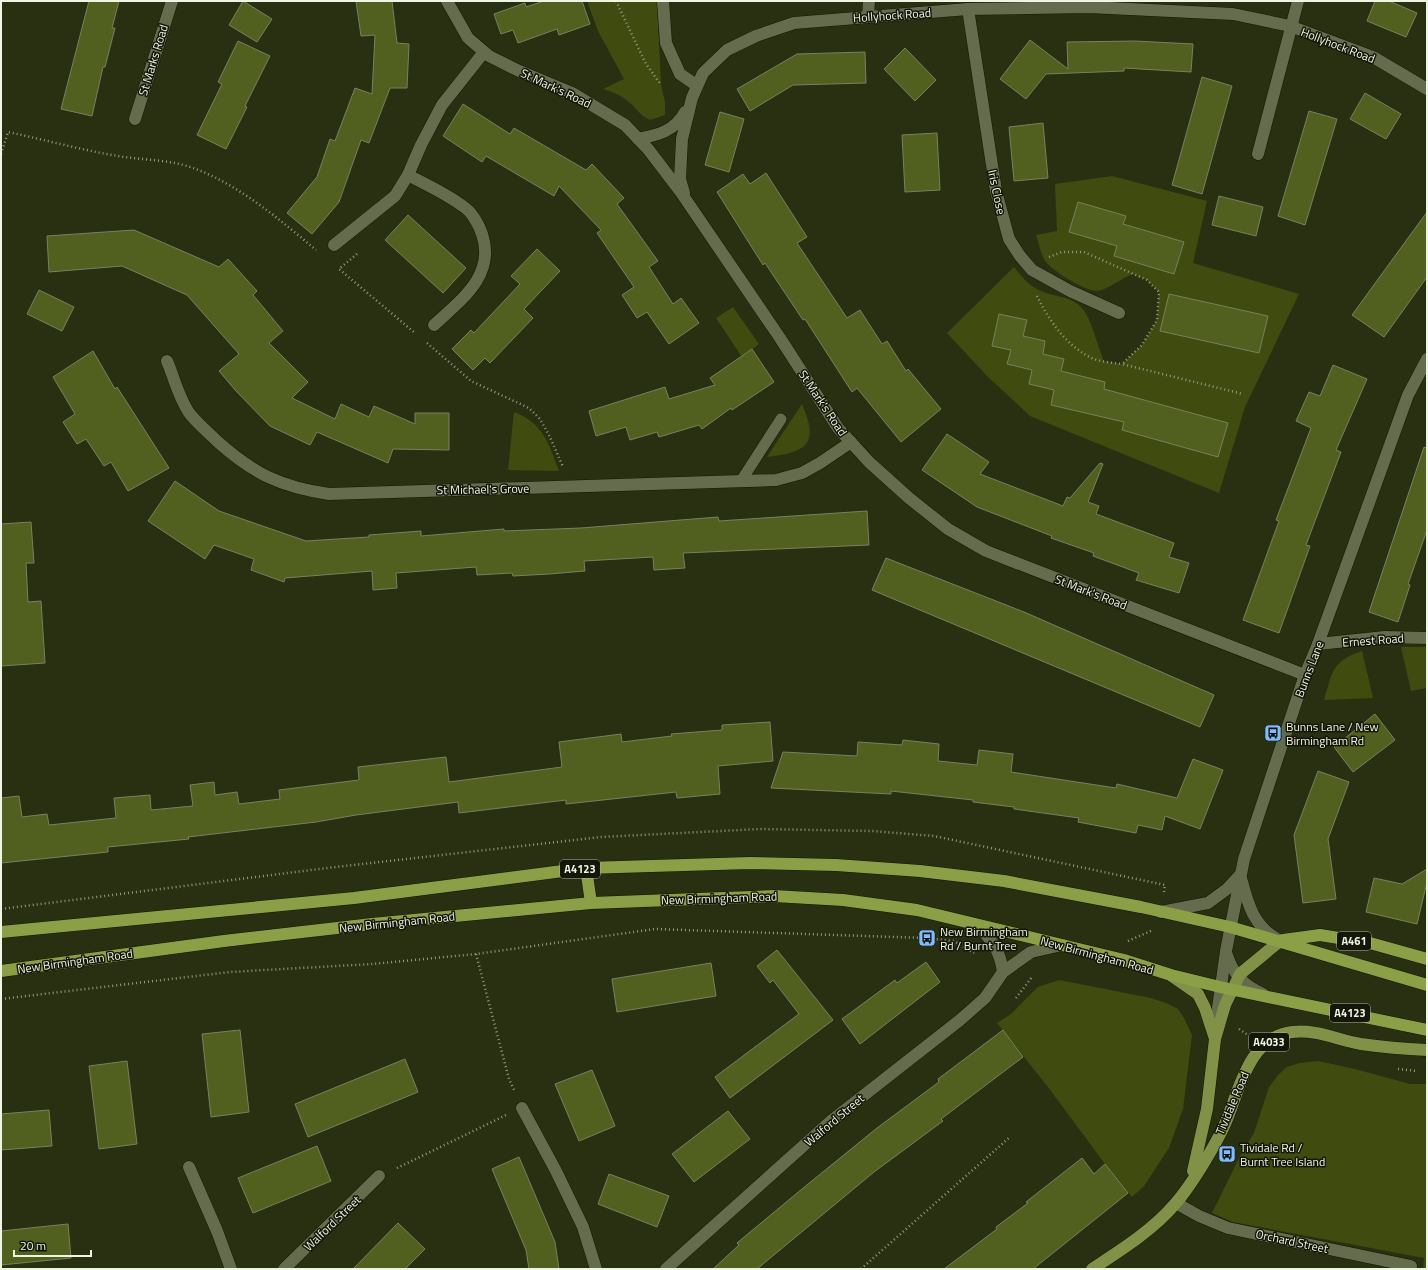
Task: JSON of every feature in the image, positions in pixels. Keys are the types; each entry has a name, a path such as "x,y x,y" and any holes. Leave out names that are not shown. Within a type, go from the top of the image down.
{"highway":[{"name":"A4123","path":"1,932 354,898 586,868 750,863 836,865 920,870 1004,881 1158,912 1230,927 1427,985"},
{"path":"586,868 591,903"},
{"name":"New Birmingham Road","path":"1,971 372,924 591,903 774,896 842,900 917,910 1124,960 1171,975 1226,989 1427,1030"},
{"name":"A461","path":"1280,941 1320,935 1370,943 1427,959"}],"main road":[{"path":"1226,989 1256,960 1280,941"},
{"name":"A4033","path":"1171,975 1198,994 1206,1008 1215,1039"},
{"name":"Tividale Road","path":"1092,1269 1146,1231 1176,1203 1225,1124 1246,1067 1260,1050 1273,1038 1292,1032 1310,1032 1360,1044 1427,1050"},
{"name":"Tividale Road","path":"1190,1182 1207,1109 1215,1039"}],"street":[{"name":"St Marks Road","path":"134,119 172,1"},
{"name":"St Mark's Road","path":"447,1 468,38 484,52 517,70 584,99 625,125 648,149 686,200 780,338 838,428 909,498 948,529 986,551 1305,675"},
{"path":"664,1 666,43 680,74 696,85"},
{"path":"868,17 869,1"},
{"name":"Hollyhock Road","path":"1258,154 1290,26 1298,1"},
{"name":"Hollyhock Road","path":"686,200 680,179 682,139 696,85 703,73 727,50 756,36 794,23 968,9 1088,7 1233,14 1290,26 1373,57 1427,89"},
{"name":"Iris Close","path":"968,9 996,190 1009,238 1020,256 1032,270 1070,292 1119,313"},
{"path":"334,245 395,196 408,175 421,145 442,105 484,52"},
{"name":"Hollyhock Road","path":"638,139 656,136 669,130 680,122 692,98"},
{"path":"408,175 466,208 479,226 486,244 486,263 477,280 463,297 434,325"},
{"name":"Bunns Lane","path":"1215,1039 1226,989 1226,951 1244,859 1305,675 1318,644 1408,395 1427,359"},
{"name":"St Michael's Grove","path":"167,360 189,413 206,431 250,468 274,481 301,490 329,494 776,480 802,473 820,464 851,442"},
{"name":"Ernest Road","path":"1318,644 1385,637 1427,638"},
{"path":"1158,912 1208,903 1227,889 1240,875 1254,917 1265,932 1280,941"},
{"path":"976,925 996,947 1001,959 1003,972"},
{"name":"Walford Street","path":"666,1269 831,1121 960,1020 985,998 1003,972 1017,960 1031,952 1062,945"},
{"path":"1226,951 1231,969 1249,988 1273,998"},
{"path":"522,1108 556,1171 583,1227 596,1269"},
{"path":"189,1167 217,1231 231,1269"},
{"name":"Walford Street","path":"284,1269 379,1176"},
{"name":"Orchard Street","path":"1176,1203 1199,1216 1228,1228 1411,1266"}],"lane":[{"path":"742,481 781,419"}],"path":[{"path":"616,1 646,64 661,85"},
{"path":"1,154 8,132 123,157 166,162 193,168 262,206 317,251"},
{"path":"339,269 363,248"},
{"path":"1122,364 1142,345 1157,320 1159,292 1147,280 1084,252 1062,252 1044,259 1033,286 1043,309 1057,329 1075,347 1094,359 1122,364 1243,394"},
{"path":"334,264 416,334"},
{"path":"422,338 471,381 529,408 540,419 559,455 569,486"},
{"path":"1,999 230,972 372,964 476,954 655,929 954,941 974,952 978,958"},
{"path":"379,1176 522,1108 509,1079 476,954"},
{"path":"1016,998 1037,971"},
{"path":"1391,1067 1406,1071 1420,1070"},
{"path":"861,1269 1010,1137"}],"green space":[{"path":"587,1 657,1 661,85 665,102 665,115 650,120 623,97 603,89 624,79 598,31"},
{"path":"1112,176 1207,201 1193,263 1299,294 1245,407 1219,493 1030,416 987,376 947,333 1014,267 1033,287 1077,303 1081,307 1091,325 1104,361 1122,364 1142,345 1157,320 1159,292 1147,280 1132,274 1109,287 1100,290 1090,290 1083,287 1060,274 1047,263 1044,259 1036,235 1057,231 1055,184"},
{"path":"733,307 759,344 742,357 716,318"},
{"path":"802,404 809,428 809,437 806,444 801,449 792,452 767,457"},
{"path":"514,412 532,422 538,428 548,443 559,471 508,470"},
{"path":"1401,647 1427,647 1427,688 1411,691"},
{"path":"1362,651 1373,698 1324,700 1329,682 1335,669 1344,659"},
{"path":"1059,980 1151,998 1166,1003 1178,1009 1192,1035 1183,1109 1169,1148 1144,1186 1132,1197 997,1023 1011,1014 1038,987"},
{"path":"1318,1061 1355,1069 1410,1084 1427,1084 1427,1269 1423,1269 1424,1258 1233,1222 1212,1213 1242,1152 1254,1133 1269,1087 1279,1074 1287,1067 1300,1063"}],"building":[{"path":"89,1 119,1 112,28 115,28 105,67 103,67 92,116 61,109"},
{"path":"243,1 272,19 257,42 229,25"},
{"path":"356,1 392,1 397,43 409,44 407,88 390,88 369,143 361,140 339,202 312,234 287,213 317,177 330,139 335,141 355,88 372,94 375,35 361,36"},
{"path":"544,1 582,1 590,24 559,35 557,29 518,43 513,30 501,34 494,14 525,3 526,7"},
{"path":"1375,1 1389,1 1417,13 1406,37 1367,21"},
{"path":"1030,40 1068,69 1067,42 1135,41 1193,44 1191,72 1124,68 1124,71 1046,74 1026,99 1000,79"},
{"path":"238,41 270,56 245,106 247,107 226,149 197,135 222,84 218,82"},
{"path":"905,48 936,80 915,101 884,69"},
{"path":"865,52 866,83 793,85 750,111 737,89 797,54"},
{"path":"1202,77 1232,86 1202,194 1172,185"},
{"path":"1365,93 1401,114 1386,139 1350,119"},
{"path":"463,104 510,134 514,128 586,170 592,164 624,198 617,204 658,261 649,267 673,304 681,298 699,323 669,344 647,312 637,318 622,295 634,287 597,233 601,230 559,186 554,196 486,156 482,162 443,136"},
{"path":"1309,111 1337,119 1305,225 1278,216"},
{"path":"720,112 744,119 729,172 705,165"},
{"path":"1043,123 1048,178 1014,181 1009,127"},
{"path":"937,133 940,190 905,192 902,135"},
{"path":"766,173 807,237 797,243 847,318 860,310 882,344 887,341 906,371 908,369 941,409 901,442 857,388 852,392 805,319 803,320 765,263 763,265 717,192 743,174 750,184"},
{"path":"1219,196 1263,207 1256,236 1212,225"},
{"path":"1078,202 1126,216 1123,224 1184,242 1174,274 1114,256 1117,246 1069,232"},
{"path":"1427,212 1427,277 1384,337 1352,315"},
{"path":"408,215 466,268 443,293 385,240"},
{"path":"134,230 219,267 228,259 257,291 253,295 283,331 269,343 308,382 292,398 335,419 341,404 369,417 374,406 415,424 415,413 449,413 449,450 393,449 388,463 317,432 310,445 270,426 219,371 239,354 187,295 122,266 49,272 47,236"},
{"path":"537,249 560,271 524,309 533,318 490,363 485,358 473,370 452,349 471,330 474,333 520,284 511,276"},
{"path":"39,290 74,307 62,331 27,314"},
{"path":"1169,294 1268,316 1259,353 1160,331"},
{"path":"999,314 1027,320 1023,336 1045,341 1043,354 1064,359 1061,371 1105,382 1104,389 1228,423 1218,457 1122,430 1124,422 1051,405 1054,390 1029,384 1032,370 1007,364 1011,350 992,346"},
{"path":"752,349 774,382 732,410 731,408 702,429 699,425 659,437 657,432 630,440 626,427 596,436 589,411 665,387 669,399 715,385 710,378"},
{"path":"93,351 115,389 117,387 169,468 128,491 111,462 104,466 86,439 77,444 63,422 75,414 53,377"},
{"path":"1333,365 1367,379 1336,450 1341,452 1306,545 1310,546 1279,633 1243,620 1279,521 1276,520 1311,428 1296,421 1309,392 1320,396"},
{"path":"947,434 989,462 980,474 1063,506 1067,497 1070,498 1100,463 1103,464 1088,502 1099,506 1096,514 1174,543 1169,557 1189,563 1179,593 1136,580 1139,573 1093,556 1094,553 1051,538 1052,536 977,507 922,470"},
{"path":"1424,447 1427,448 1427,530 1408,584 1410,585 1398,622 1369,612"},
{"path":"175,481 219,511 306,541 369,537 369,535 421,531 421,536 504,529 504,531 581,528 718,517 719,521 867,511 869,545 683,553 685,568 654,570 653,557 584,561 585,571 549,574 513,576 512,573 477,575 476,567 396,573 397,588 373,590 372,571 285,578 284,582 251,570 254,559 214,545 205,559 148,521"},
{"path":"31,522 34,563 26,563 28,602 41,601 45,663 1,666 1,524"},
{"path":"886,558 1024,612 1214,695 1200,727 872,590"},
{"path":"1375,714 1395,740 1353,772 1334,747"},
{"path":"770,722 773,761 718,766 720,794 677,798 676,792 566,804 566,800 459,813 458,802 356,815 316,822 188,837 189,839 108,847 108,852 1,863 1,798 19,796 22,817 47,814 49,825 116,818 114,798 150,795 151,810 193,806 190,785 214,782 215,795 237,792 239,804 280,799 279,790 359,780 358,767 446,757 449,782 562,767 559,742 621,734 622,742 672,736 671,734 722,730 722,725"},
{"path":"903,740 939,744 938,761 977,765 979,750 1013,754 1011,772 1116,788 1117,784 1177,798 1193,759 1223,770 1200,829 1165,816 1162,830 1138,825 1136,833 1078,822 1079,818 1014,809 1014,807 973,802 973,800 891,791 891,794 771,788 783,752 857,756 858,742 902,745"},
{"path":"1318,771 1349,782 1328,839 1336,899 1303,903 1294,835"},
{"path":"1427,869 1427,882 1417,924 1366,912 1374,878 1402,884"},
{"path":"777,950 833,1020 730,1098 715,1077 799,1014 773,980 770,983 757,966"},
{"path":"926,962 940,982 860,1044 842,1019 895,980 897,983"},
{"path":"711,963 716,996 617,1012 612,979"},
{"path":"240,1030 249,1112 211,1117 202,1034"},
{"path":"1003,1030 1023,1057 941,1119 943,1121 874,1172 757,1269 713,1269 739,1245 737,1243 802,1189 877,1128 939,1082 938,1079"},
{"path":"405,1059 418,1092 308,1137 295,1104"},
{"path":"127,1061 137,1144 99,1149 89,1066"},
{"path":"592,1070 615,1126 579,1141 555,1084"},
{"path":"49,1110 52,1146 1,1150 1,1114"},
{"path":"728,1111 750,1139 694,1182 672,1154"},
{"path":"317,1146 331,1181 253,1213 238,1178"},
{"path":"519,1157 555,1242 559,1269 529,1269 526,1250 492,1169"},
{"path":"1082,1158 1094,1174 1105,1164 1128,1193 1033,1269 944,1269 997,1229 996,1227 1028,1203 1026,1202"},
{"path":"609,1174 669,1196 657,1227 598,1204"},
{"path":"398,1223 425,1249 405,1269 353,1269"},
{"path":"68,1224 71,1258 1,1265 1,1231"}],"place":[{"name":"Bunns Lane / New Birmingham Rd","path":"1273,733"},
{"name":"New Birmingham Rd / Burnt Tree","path":"927,938"},
{"name":"Tividale Rd / Burnt Tree Island","path":"1227,1154"}]}
